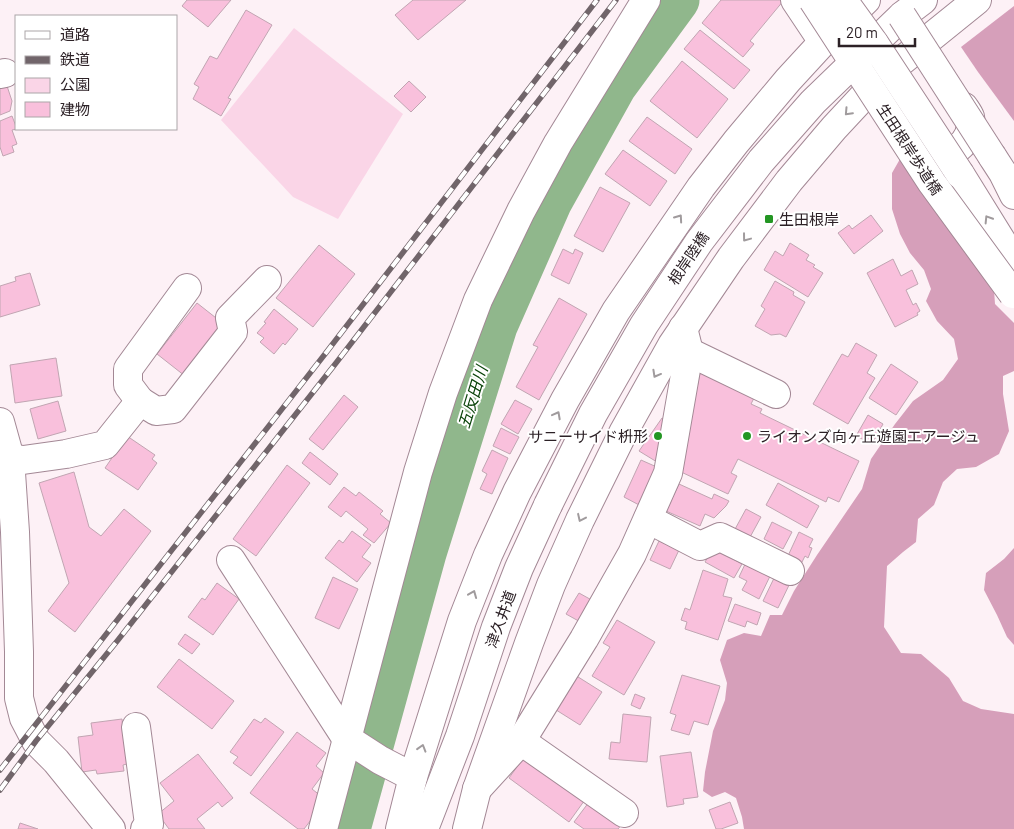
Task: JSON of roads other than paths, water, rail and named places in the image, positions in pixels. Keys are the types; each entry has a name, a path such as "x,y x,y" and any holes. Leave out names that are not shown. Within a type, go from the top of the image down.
{"main road":[{"path":"323,829 339,771 350,740 421,463 443,393 478,300 521,211 558,143 646,0"},
{"path":"795,0 823,42"},
{"name":"生田根岸歩道橋","path":"813,0 932,183 1013,294"},
{"path":"843,0 960,174 1014,261"},
{"path":"400,829 413,777 462,621 488,555 517,492 556,416 624,300 701,187 788,80 866,0"},
{"name":"根岸陸橋","path":"548,505 593,414 644,325 698,242 761,161 813,102 874,44 896,8 923,0"},
{"path":"467,829 477,789 529,643 551,585 580,520 624,431 686,340 715,281 789,181 861,99 899,63 977,0"},
{"path":"896,8 1003,173 1014,195"},
{"path":"883,108 893,101 924,150 935,155 950,153 964,143 970,131 970,116 930,53"},
{"path":"660,246 661,255 672,273 684,281 695,285 715,281"},
{"path":"187,288 128,369 128,385 140,401 156,411 173,409 232,332 230,318 267,280"},
{"path":"477,789 522,741 629,560 668,473 686,340 681,319 668,303 656,296 644,293 635,294 624,300"},
{"path":"686,340 776,394"},
{"path":"10,458 23,460 66,454 105,445 140,401"},
{"path":"0,422 10,458 15,532 10,654 24,718 36,741 56,761 111,829"},
{"name":"津久井道","path":"424,829 460,736 496,627 519,568 548,505"},
{"path":"648,520 700,546 720,537 790,571"},
{"path":"231,560 350,740 380,760 413,777"},
{"path":"136,727 149,824 146,829"},
{"name":"津久井道","path":"450,829 460,736"},
{"path":"522,741 624,813"}],"waterway":[{"name":"五反田川","path":"348,829 424,553 495,326 550,201 614,86 677,0"}],"railway":[{"path":"0,770 325,354 597,0"},
{"path":"0,790 36,741 336,363 616,0"}],"place":[{"name":"生田根岸","path":"769,219"},
{"name":"サニーサイド枡形","path":"658,436"},
{"name":"ライオンズ向ヶ丘遊園エアージュ","path":"747,436"}]}
